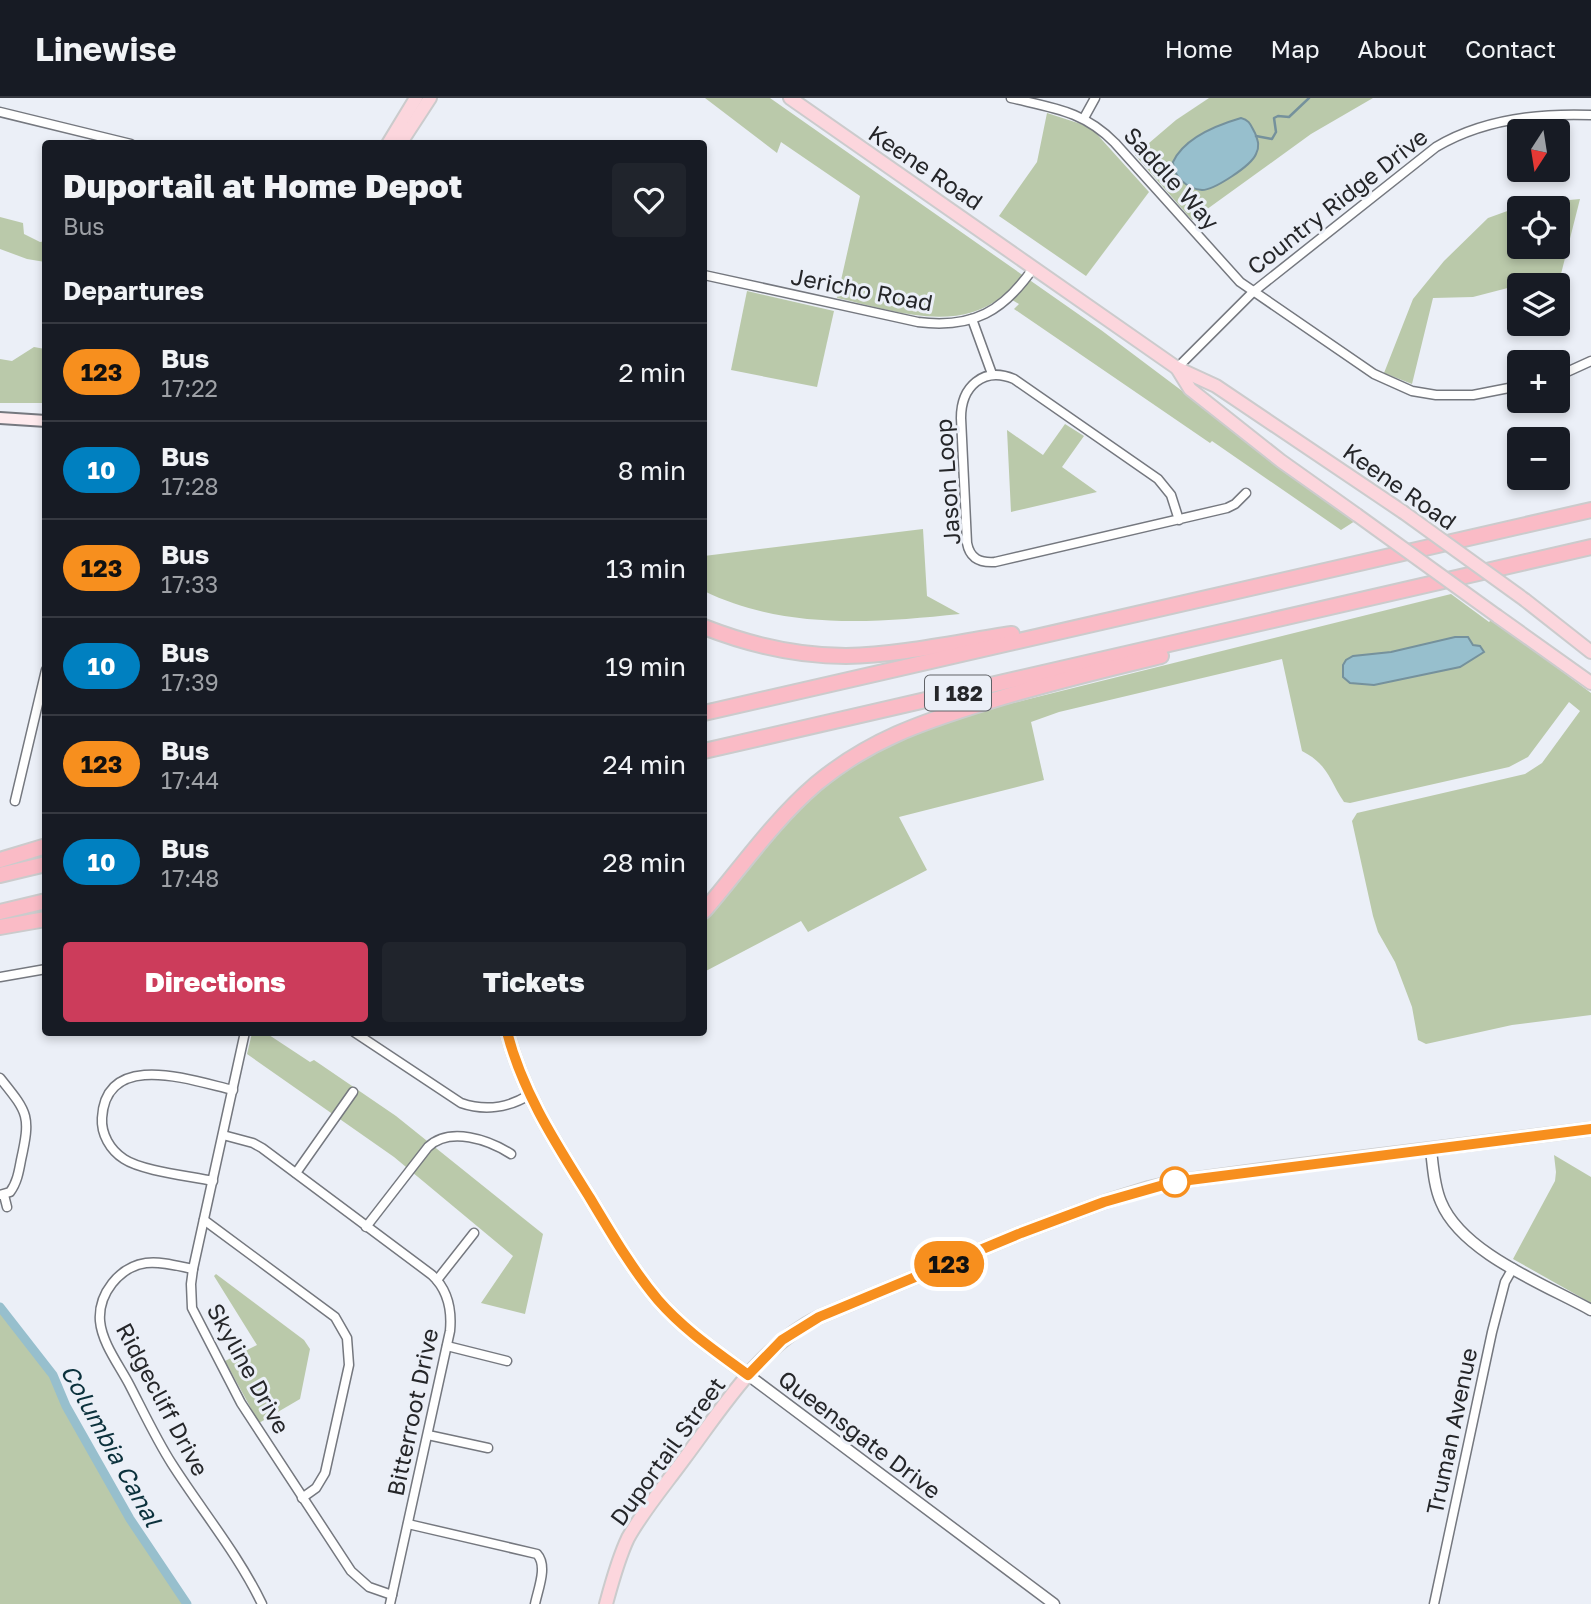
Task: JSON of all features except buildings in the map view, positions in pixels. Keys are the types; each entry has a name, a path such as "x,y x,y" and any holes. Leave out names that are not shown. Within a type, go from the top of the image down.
{"highway":[{"name":"I 182","path":"707,712 1591,510"},
{"name":"I 182","path":"707,750 1591,547"},
{"path":"707,629 788,652 847,656 895,652 1040,629 1097,623"},
{"path":"707,907 800,799 838,767 872,746 920,723 1030,688 1175,652 1212,634"},
{"path":"0,860 42,847"},
{"path":"0,875 42,865"},
{"path":"0,912 42,902"},
{"path":"0,927 42,920"}],"main road":[{"path":"390,140 416,98"},
{"path":"403,140 430,98"},
{"name":"Keene Road","path":"790,98 1177,368 1216,386 1403,512 1525,600 1591,652"},
{"name":"Keene Road","path":"1177,368 1190,389 1281,461 1569,667"},
{"path":"0,418 42,421"},
{"path":"1569,667 1578,666 1591,675"},
{"path":"1569,667 1591,683"},
{"name":"Queensgate Drive","path":"508,1036 529,1096 622,1250 658,1300 694,1335 748,1375"},
{"name":"Duportail Street","path":"606,1604 617,1565 629,1538 667,1482 748,1375 782,1340 819,1317 1021,1233 1121,1196 1174,1182 1591,1129"}],"street":[{"name":"Saddle Way","path":"1011,98 1066,111 1084,118 1106,134 1240,282 1374,374 1402,387 1436,395 1461,396 1507,389"},
{"path":"1084,118 1095,98"},
{"path":"0,112 115,140"},
{"name":"Country Ridge Drive","path":"1177,368 1253,292 1446,141 1475,129 1513,119 1547,115 1591,115"},
{"name":"Jericho Road","path":"707,276 918,322 944,324 971,319 1007,301 1019,290 1034,267"},
{"path":"971,319 992,374 1014,379 1158,479 1171,495 1179,520"},
{"path":"1570,370 1591,360"},
{"name":"Jason Loop","path":"992,374 976,382 966,394 961,409 967,543 970,554 979,562 995,562 1227,509 1246,493"},
{"path":"15,802 42,687"},
{"path":"0,977 42,970"},
{"name":"Skyline Drive","path":"245,1036 193,1269 191,1298 197,1317 250,1418 302,1498 359,1580 391,1599"},
{"path":"360,1036 461,1103 474,1107 503,1106 529,1096"},
{"path":"213,1181 126,1161 111,1148 106,1139 103,1129 104,1107 115,1087 126,1079 149,1073 233,1090"},
{"path":"0,1078 23,1108 28,1125 16,1181 10,1192 2,1195 7,1207"},
{"path":"296,1173 353,1092"},
{"path":"223,1135 253,1143 437,1280 474,1233"},
{"path":"366,1227 428,1147 437,1140 456,1137 483,1140 511,1154"},
{"path":"1431,1150 1437,1190 1453,1224 1483,1251 1591,1310"},
{"path":"204,1220 335,1317 347,1338 349,1365 325,1473 316,1488 302,1498"},
{"name":"Ridgecliff Drive","path":"193,1269 149,1263 131,1268 110,1285 105,1293 100,1323 106,1342 164,1450 248,1577 262,1604"},
{"name":"Truman Avenue","path":"1434,1604 1492,1332 1505,1282 1513,1268"},
{"name":"Bitterroot Drive","path":"391,1599 447,1346 451,1313 437,1280"},
{"path":"447,1346 508,1361"},
{"name":"Queensgate Drive","path":"748,1375 1054,1604"},
{"path":"428,1435 488,1448"},
{"path":"408,1524 537,1555 541,1558 543,1567 535,1604"}],"green space":[{"path":"705,98 770,98 1101,330 1355,521 1341,530 1014,309 1019,304 1004,295 985,307 945,317 901,313 837,298 860,196 781,142 777,153"},
{"path":"1209,98 1373,98 1311,134 1192,220 1135,155 1176,120"},
{"path":"1047,113 1094,131 1149,192 1086,276 999,216 1037,162"},
{"path":"1580,199 1570,238 1570,200"},
{"path":"1507,211 1507,259 1565,259 1561,273 1507,273 1507,288 1473,297 1433,298 1412,384 1384,373 1413,299 1444,261 1488,218"},
{"path":"0,217 23,223 24,234 42,242 42,262 27,259 0,249"},
{"path":"747,291 834,311 817,387 731,370"},
{"path":"34,347 42,348 42,403 0,403 0,359 12,361"},
{"path":"1065,424 1084,436 1062,467 1097,492 1011,512 1007,430 1043,455"},
{"path":"923,529 927,596 960,614 895,620 829,621 766,612 734,604 707,592 707,556"},
{"path":"1451,594 1489,622 1492,619 1591,693 1591,1015 1512,1025 1426,1044 1418,1040 1412,1007 1395,962 1378,932 1373,916 1352,821 1357,813 1525,774 1542,763 1580,711 1569,702 1528,757 1509,767 1350,803 1344,802 1323,767 1302,751 1282,659 1059,712 1031,722 1044,780 899,817 927,870 808,932 801,921 707,970 707,918 803,805 822,787 857,762 905,738 973,713"},
{"path":"251,1036 271,1036 310,1062 314,1060 396,1116 543,1234 525,1314 481,1303 513,1256 394,1157 247,1054"},
{"path":"1554,1155 1591,1177 1591,1303 1513,1259 1555,1181"},
{"path":"216,1274 304,1340 310,1349 300,1399 259,1423 225,1361 257,1345 214,1276"},
{"path":"0,1307 53,1375 66,1406 129,1519 187,1604 0,1604"}],"water":[{"path":"1241,118 1250,124 1257,139 1258,148 1253,159 1232,176 1208,189 1196,189 1182,181 1175,172 1173,162 1185,146 1222,124"},
{"path":"1455,637 1468,637 1473,645 1480,646 1484,652 1460,667 1374,685 1350,683 1343,677 1343,665 1353,656 1391,652"}],"waterway":[{"path":"1256,136 1272,139 1276,132 1274,118 1289,117 1309,98"},
{"name":"Columbia Canal","path":"0,1307 53,1375 66,1406 130,1519 187,1604"}],"bus line":[{"name":"123","path":"508,1036 529,1096 642,1279 658,1300 694,1335 748,1375 782,1340 819,1317 1021,1233 1135,1192 1174,1182 1591,1129"}]}
